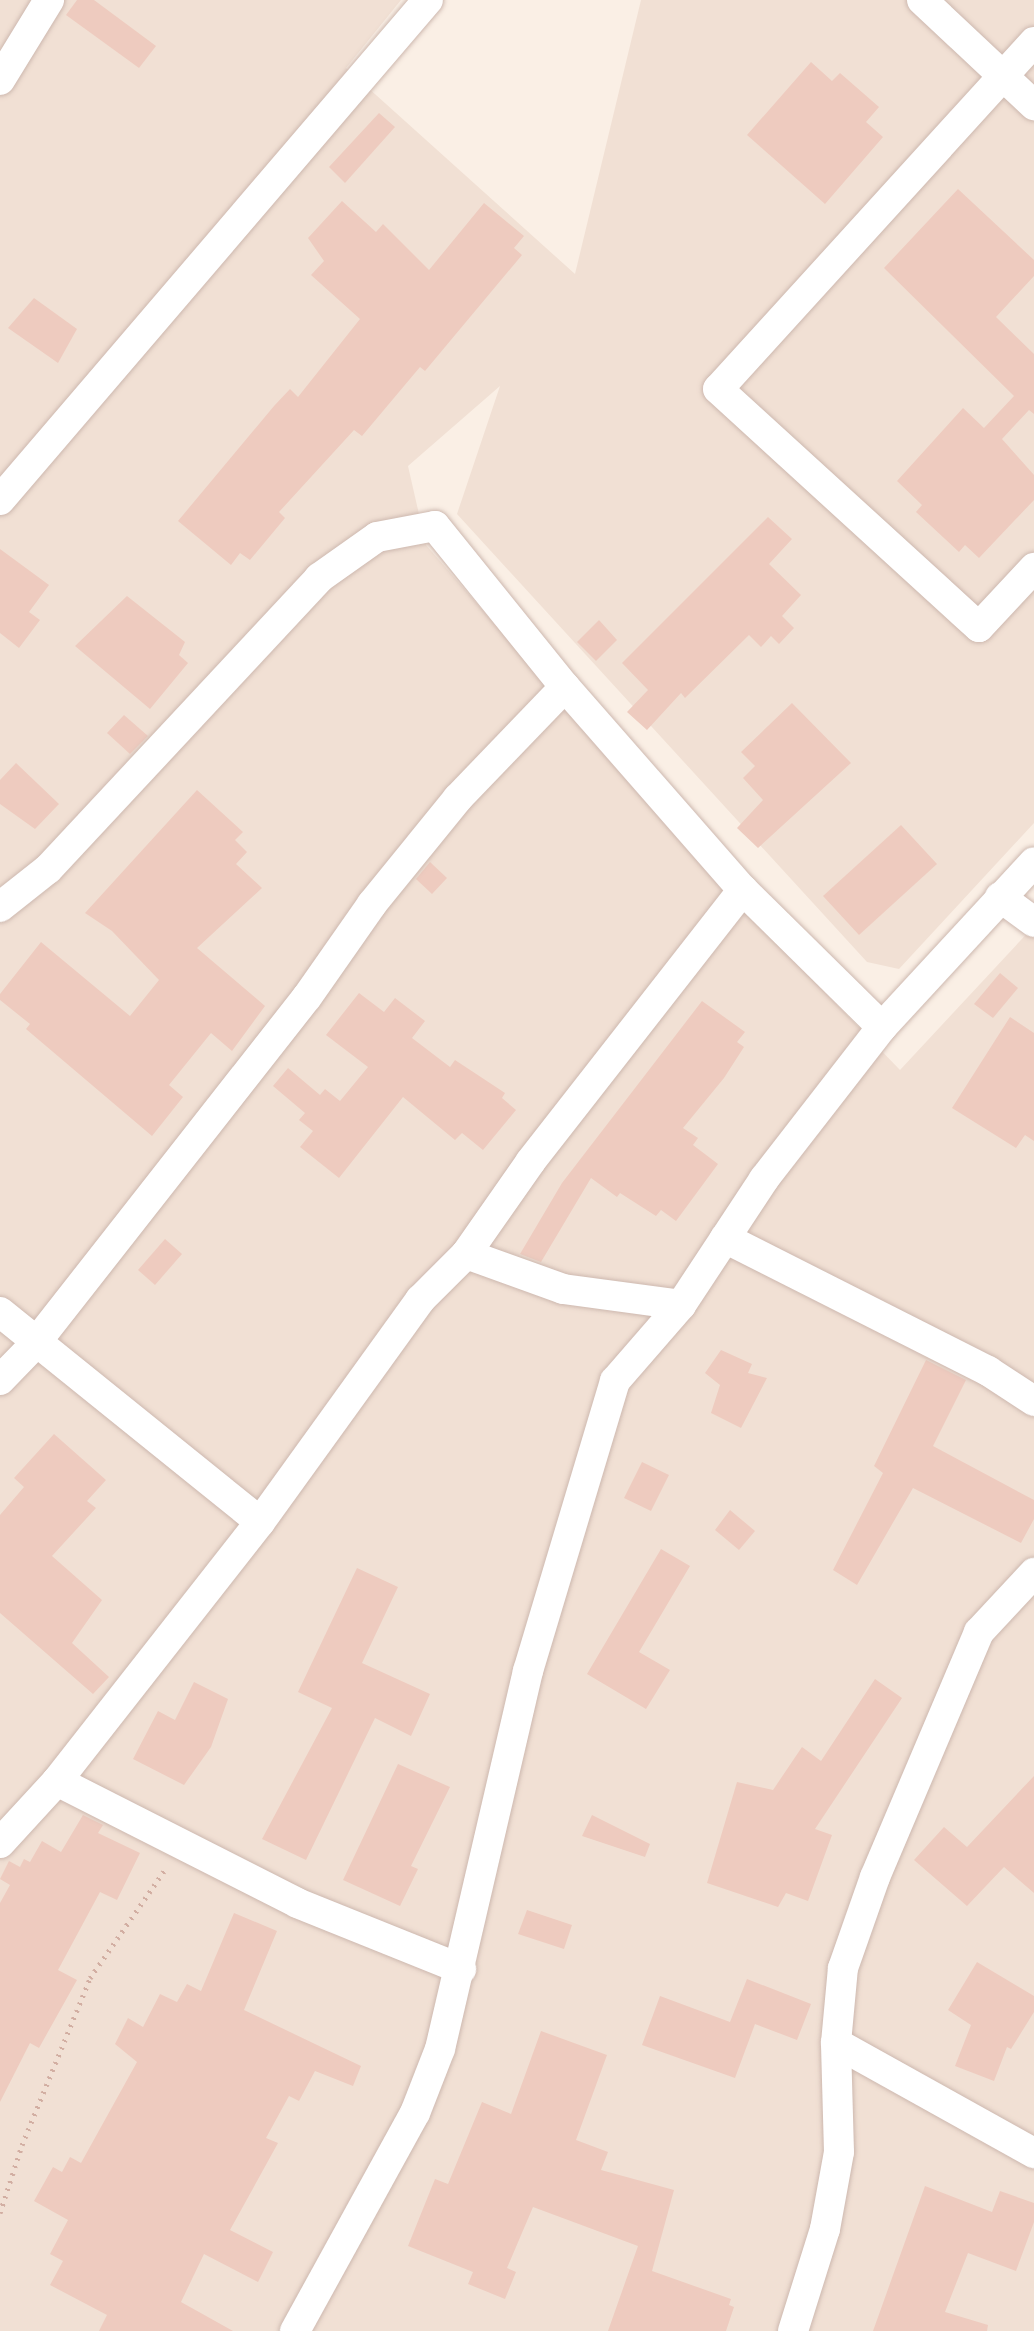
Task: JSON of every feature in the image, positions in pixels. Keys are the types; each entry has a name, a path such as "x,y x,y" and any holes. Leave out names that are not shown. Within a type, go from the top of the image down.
{"street":[{"path":"0,80 49,0"},
{"path":"0,500 428,0"},
{"path":"922,0 1034,105"},
{"path":"1034,42 718,389 979,627 1034,568"},
{"path":"0,907 48,869 319,578 377,537 435,526 565,687 743,890 882,1027"},
{"path":"0,1380 34,1345 307,997 372,904 458,798 565,687"},
{"path":"295,2331 415,2113 461,1969 528,1671 615,1381 681,1305 725,1238 882,1027 1034,862"},
{"path":"0,1843 57,1781 260,1522 420,1300 466,1254 531,1161 743,890"},
{"path":"1000,897 1034,922"},
{"path":"725,1238 988,1371 1034,1401"},
{"path":"466,1254 563,1289 681,1305"},
{"path":"0,1312 34,1345 260,1522"},
{"path":"793,2331 825,2229 839,2152 836,2043 843,1968 875,1877 979,1632 1034,1573"},
{"path":"57,1781 297,1903 461,1969"},
{"path":"836,2043 1034,2153"}],"path":[{"path":"0,2213 22,2145 90,1978 181,1846"}],"shaded area":[{"path":"0,0 401,0 346,68 575,274 641,0 1034,0 1034,823 899,969 867,962 457,514 500,386 408,466 426,545 725,889 900,1070 1034,926 1034,2331 0,2331"}],"building":[{"path":"77,0 94,0 156,46 139,68 66,15"},
{"path":"811,62 832,81 840,73 879,107 866,122 883,137 825,204 747,135"},
{"path":"379,113 395,127 345,183 329,167"},
{"path":"958,189 1034,260 1034,276 996,317 1034,354 1034,414 1029,410 1002,439 1034,475 1034,500 979,558 965,545 959,552 916,512 922,505 897,481 963,408 984,428 1014,396 884,268"},
{"path":"342,201 376,232 383,224 429,270 484,203 524,236 514,248 522,255 425,371 420,367 362,436 354,430 279,512 285,518 250,560 240,553 231,565 178,521 290,389 298,397 360,319 311,275 324,261 308,238"},
{"path":"34,298 77,329 58,363 8,328"},
{"path":"768,517 792,539 769,564 801,595 782,616 794,628 779,644 771,636 761,647 749,635 685,698 681,693 647,730 627,712 648,690 622,663"},
{"path":"0,549 49,585 29,612 40,620 19,648 0,633"},
{"path":"127,596 185,642 179,655 188,663 150,709 75,646"},
{"path":"599,620 617,640 596,661 577,642"},
{"path":"792,703 851,763 758,848 737,828 763,800 743,778 755,766 741,752"},
{"path":"124,715 148,736 130,754 107,733"},
{"path":"16,763 59,804 35,829 0,804 0,780"},
{"path":"197,790 243,832 235,840 247,852 236,864 262,888 197,948 265,1006 232,1051 211,1033 169,1085 183,1097 152,1136 26,1029 30,1024 0,1000 0,994 41,942 130,1016 159,980 112,931 85,913"},
{"path":"901,825 937,864 859,935 823,896"},
{"path":"430,862 447,878 432,894 416,879"},
{"path":"1000,973 1018,988 993,1018 974,1004"},
{"path":"359,993 384,1012 395,998 425,1021 412,1038 450,1067 455,1060 505,1093 502,1098 516,1110 483,1150 462,1133 455,1140 403,1097 339,1178 300,1147 313,1131 299,1120 305,1113 273,1086 288,1068 320,1095 325,1089 340,1101 368,1067 326,1035"},
{"path":"702,1001 745,1032 737,1042 744,1047 724,1078 683,1128 698,1138 693,1145 718,1164 676,1221 661,1210 656,1216 620,1193 617,1197 591,1178 541,1262 520,1254 562,1183"},
{"path":"1010,1017 1034,1033 1034,1141 1025,1135 1016,1148 952,1108"},
{"path":"165,1239 182,1254 155,1285 138,1270"},
{"path":"721,1350 752,1364 748,1373 767,1378 741,1428 711,1413 720,1385 705,1373"},
{"path":"926,1360 966,1380 933,1446 1034,1500 1034,1519 1021,1543 913,1488 857,1585 833,1570 883,1473 874,1466"},
{"path":"54,1434 106,1480 87,1501 96,1508 52,1556 102,1600 72,1643 109,1677 93,1694 0,1613 0,1515 24,1487 14,1478"},
{"path":"642,1462 669,1475 651,1511 624,1498"},
{"path":"730,1510 755,1531 739,1550 715,1530"},
{"path":"661,1549 690,1566 639,1652 670,1670 646,1709 587,1674"},
{"path":"357,1568 398,1587 362,1663 430,1694 411,1736 375,1718 306,1860 262,1839 332,1708 298,1692"},
{"path":"875,1679 902,1698 815,1829 832,1835 808,1901 786,1893 778,1907 707,1883 737,1782 773,1790 802,1747 821,1761"},
{"path":"194,1682 228,1699 211,1747 184,1785 133,1759 158,1711 175,1720"},
{"path":"398,1764 450,1787 411,1866 418,1869 400,1906 343,1880"},
{"path":"1034,1776 1034,1893 1004,1867 967,1906 914,1860 944,1827 967,1847"},
{"path":"83,1815 103,1825 98,1833 140,1853 117,1900 100,1892 58,1970 77,1980 39,2048 30,2043 0,2102 0,1903 10,1885 0,1879 9,1861 20,1867 24,1859 30,1862 42,1841 61,1852"},
{"path":"592,1815 650,1844 645,1857 582,1836"},
{"path":"527,1910 572,1925 564,1949 518,1934"},
{"path":"234,1913 277,1931 244,2010 361,2066 353,2086 315,2071 299,2101 289,2096 266,2138 278,2143 230,2230 273,2252 258,2282 204,2254 181,2302 233,2331 99,2331 107,2315 50,2285 63,2261 50,2254 68,2220 34,2201 53,2167 62,2172 70,2157 81,2163 137,2062 115,2044 128,2018 143,2027 160,1994 177,2002 187,1984 201,1991"},
{"path":"977,1962 1034,1996 1034,2012 1011,2049 1007,2047 994,2081 955,2066 971,2025 948,2010"},
{"path":"747,1979 811,2004 797,2040 755,2024 735,2078 642,2045 660,1996 730,2022"},
{"path":"541,2031 607,2055 576,2140 608,2152 601,2170 674,2190 652,2271 731,2299 729,2305 734,2307 726,2331 608,2331 638,2246 533,2207 507,2268 516,2272 505,2299 468,2284 473,2272 408,2246 435,2179 448,2184 482,2102 511,2114"},
{"path":"925,2186 992,2212 1000,2191 1034,2203 1034,2222 1016,2271 968,2253 945,2312 988,2325 987,2331 873,2331"}]}
